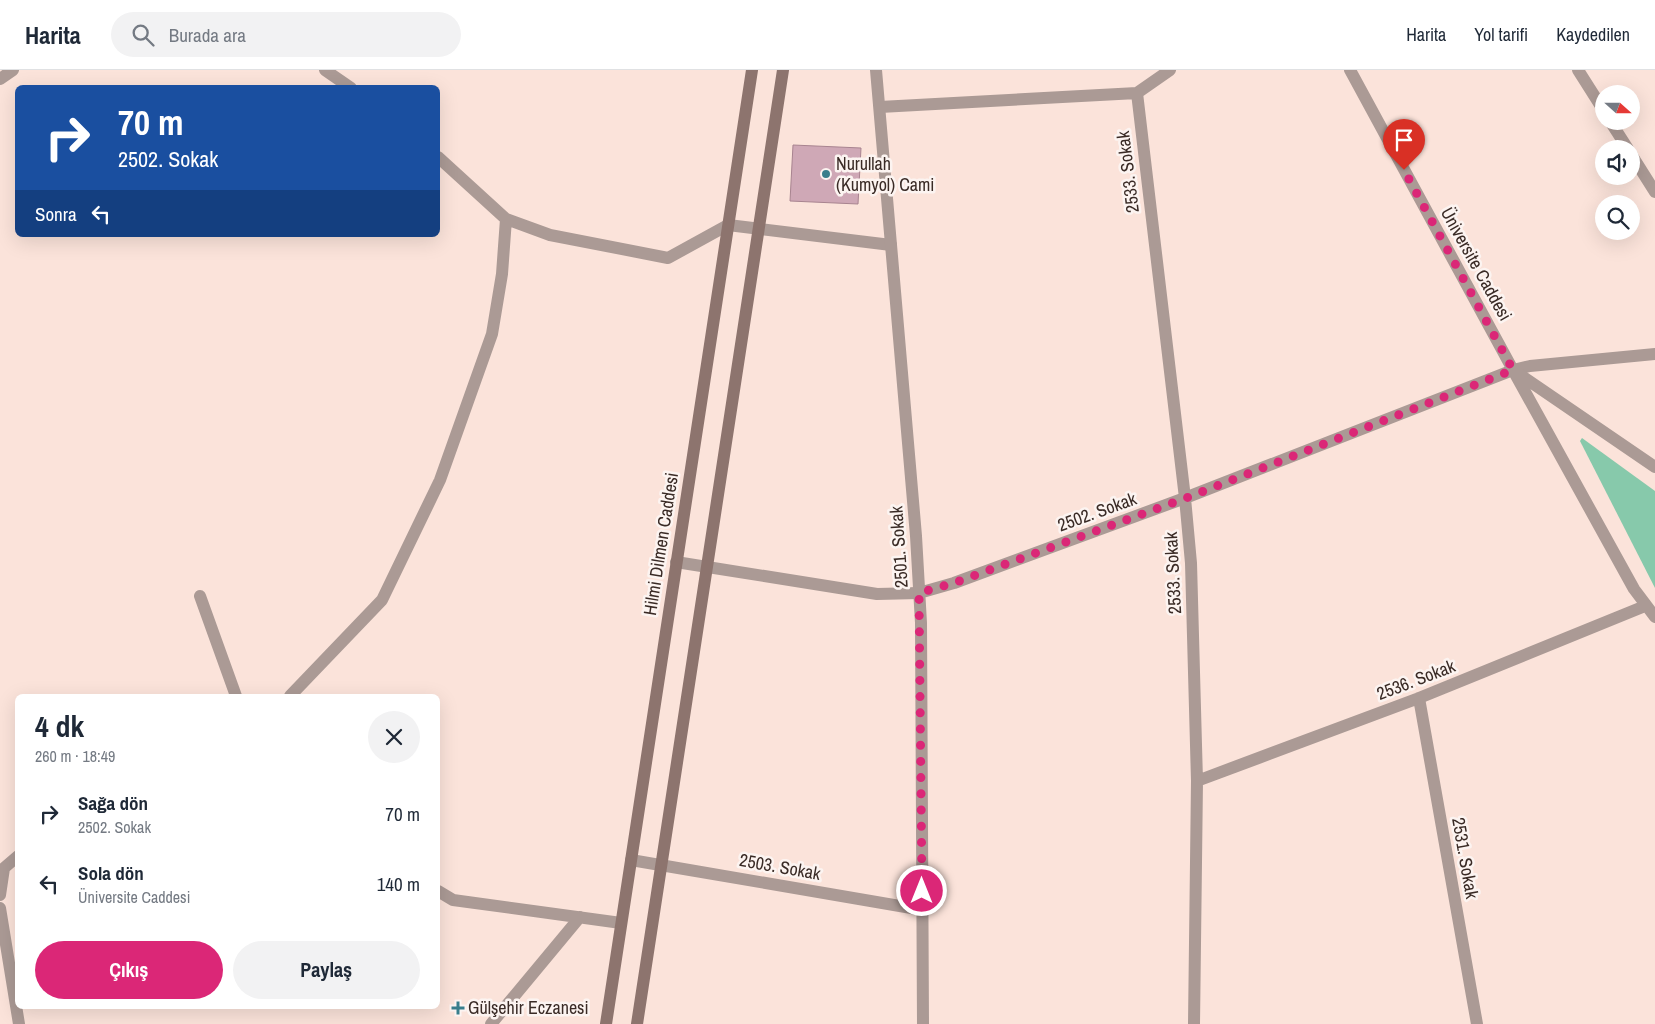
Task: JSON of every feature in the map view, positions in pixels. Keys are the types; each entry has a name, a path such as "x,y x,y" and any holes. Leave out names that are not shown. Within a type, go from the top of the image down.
{"street":[{"path":"0,79 13,70"},
{"path":"325,70 347,85"},
{"name":"Hilmi Dilmen Caddesi","path":"606,1024 752,70"},
{"path":"637,1024 783,70"},
{"name":"2501. Sokak","path":"876,70 892,245 919,593 923,1024"},
{"path":"880,107 1137,93 1170,70"},
{"name":"Üniversite Caddesi","path":"1350,70 1513,370 1645,606 1655,617"},
{"path":"1578,70 1595,97"},
{"name":"2533. Sokak","path":"1137,93 1186,498 1191,564 1197,781 1194,1024"},
{"path":"440,159 506,219 550,235 668,258 728,225 758,227 892,245"},
{"path":"1640,168 1655,192"},
{"path":"292,694 382,600 440,480 492,334 502,274 506,219"},
{"name":"2502. Sokak","path":"676,562 877,594 919,593 954,583 1186,498 1513,370 1530,366 1655,354"},
{"name":"Üniversite Caddesi","path":"1513,370 1655,467"},
{"path":"200,596 235,694"},
{"name":"2536. Sokak","path":"1197,781 1419,698 1645,606"},
{"name":"2531. Sokak","path":"1419,698 1477,1024"},
{"path":"0,895 4,868 15,859"},
{"name":"2503. Sokak","path":"631,860 922,910"},
{"path":"440,891 453,900 621,922"},
{"path":"0,908 15,1000"},
{"path":"491,1024 580,916"},
{"path":"17,1009 19,1024"}],"green space":[{"path":"1582,438 1655,491 1655,588 1580,441"}],"building":[{"name":"Nurullah (Kumyol) Cami","path":"793,145 861,148 858,204 790,201"}],"place":[{"name":"Nurullah (Kumyol) Cami","path":"826,174"},
{"name":"Gülşehir Eczanesi","path":"458,1008"}],"route":[{"path":"922,891 921,623 919,593 954,583 1186,498 1513,370 1404,170"}]}
